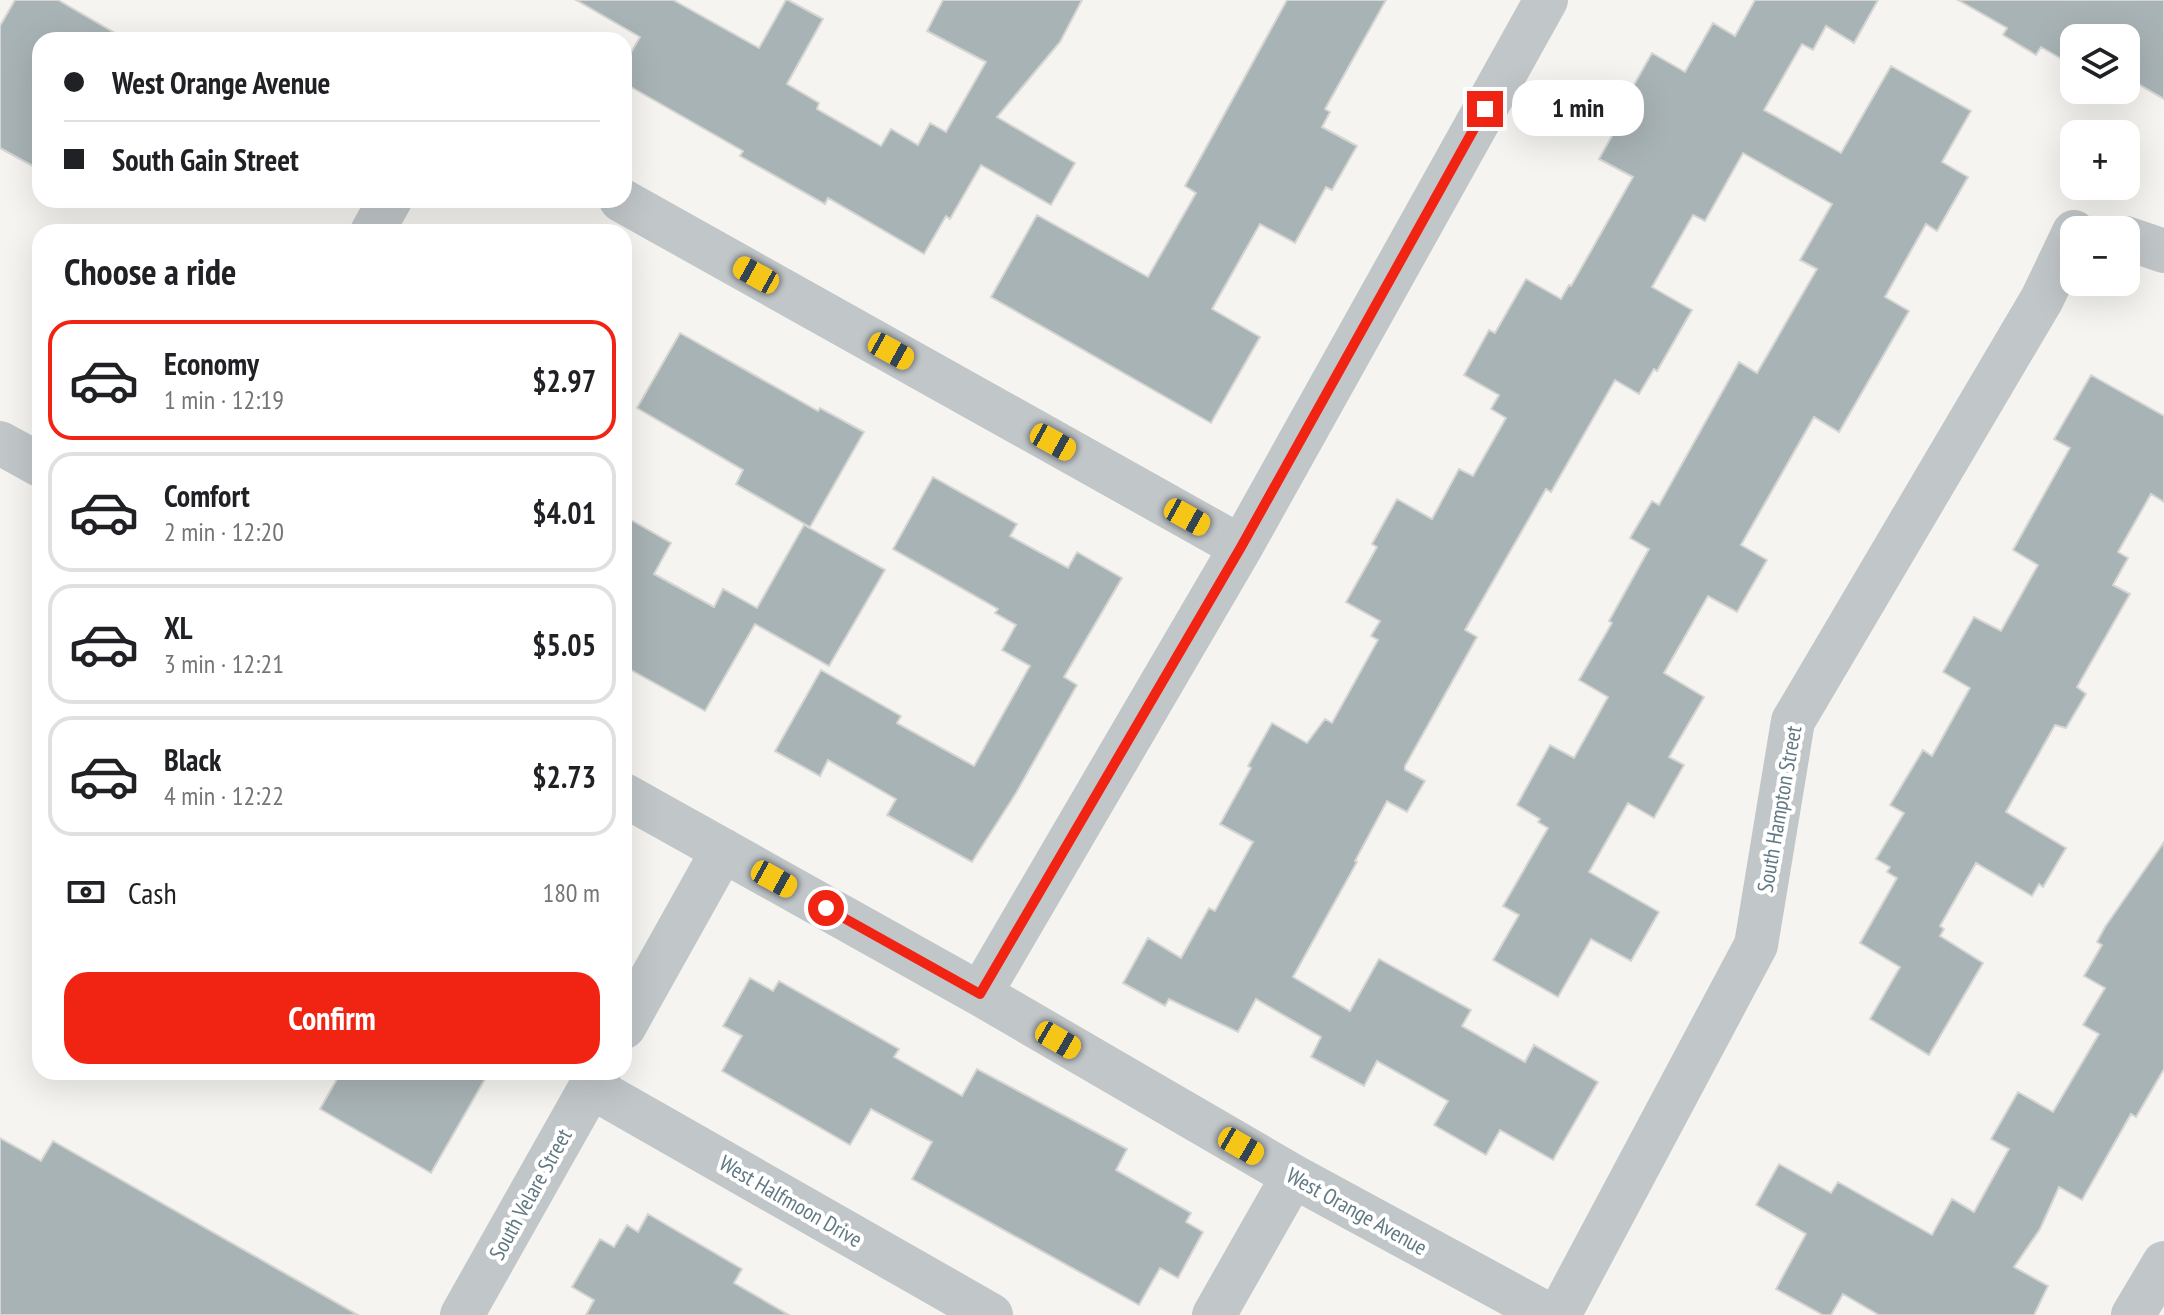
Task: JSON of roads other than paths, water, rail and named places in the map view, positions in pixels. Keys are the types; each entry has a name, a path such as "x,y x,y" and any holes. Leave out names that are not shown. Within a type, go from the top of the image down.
{"street":[{"path":"980,994 1241,547 1546,0"},
{"path":"632,206 1241,547"},
{"path":"2140,243 2164,251"},
{"name":"South Hampton Street","path":"1559,1315 1756,945 1793,721 2060,268"},
{"path":"0,443 32,461"},
{"name":"West Orange Avenue","path":"632,799 980,994 1293,1176 1549,1315"},
{"path":"632,1013 723,850"},
{"name":"South Velare Street","path":"462,1315 594,1080"},
{"name":"West Halfmoon Drive","path":"597,1080 991,1315"},
{"path":"1214,1315 1293,1176"},
{"path":"2133,1315 2164,1263"}]}
